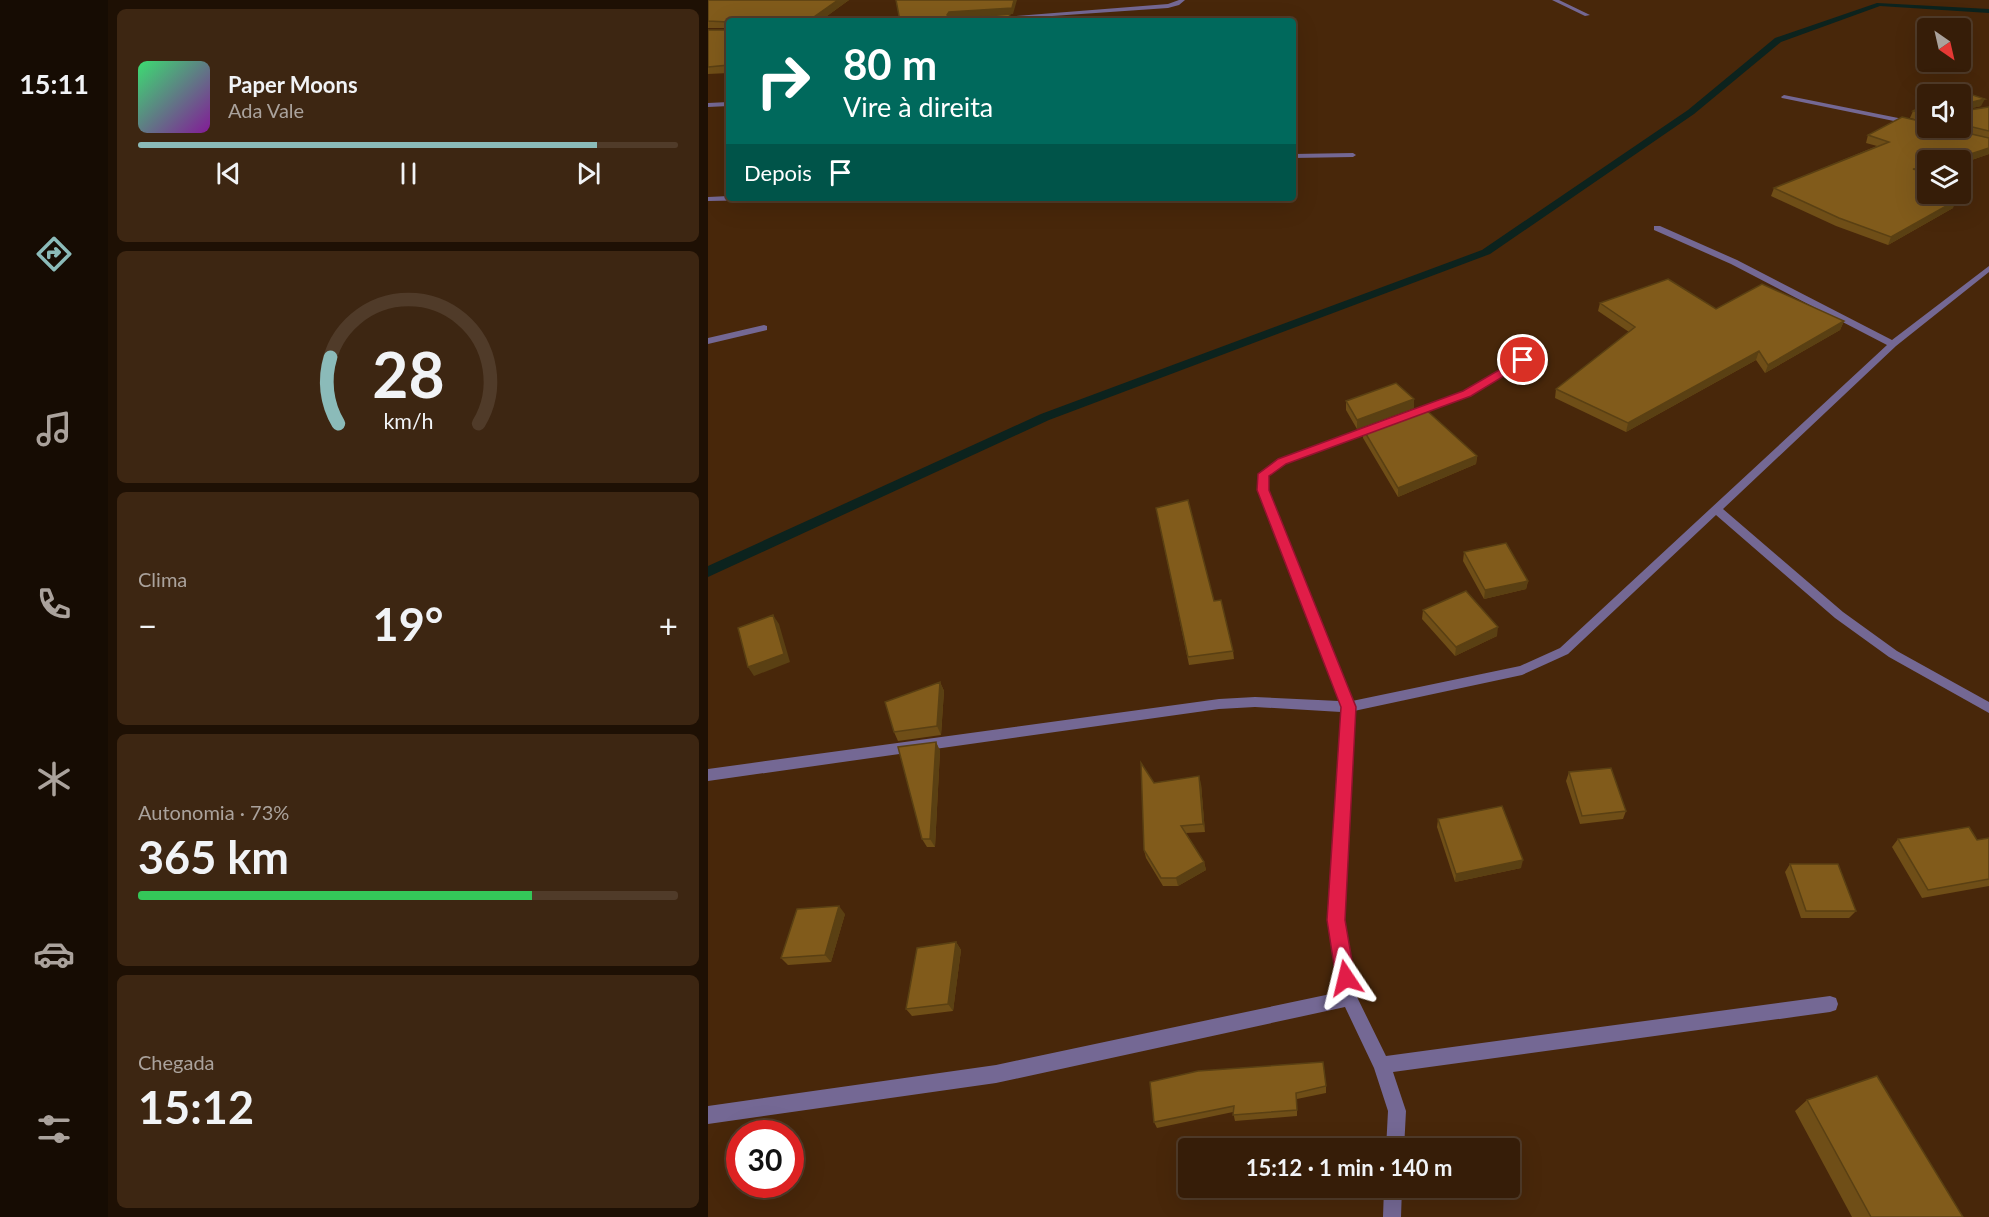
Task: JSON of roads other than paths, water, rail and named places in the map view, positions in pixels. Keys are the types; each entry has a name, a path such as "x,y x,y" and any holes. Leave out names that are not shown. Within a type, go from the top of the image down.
{"street":[{"path":"989,18 1168,6 1182,0"},
{"path":"1555,0 1587,15"},
{"path":"1784,97 1916,123"},
{"path":"708,105 726,104"},
{"path":"1296,156 1353,154"},
{"path":"708,199 726,199"},
{"path":"1657,228 1734,262 1893,344"},
{"path":"708,775 1219,704 1255,702 1348,707 1522,670 1564,651 1893,344 1989,268"},
{"path":"708,341 764,328"},
{"path":"1396,1138 1397,1111 1382,1065 1349,998 1336,920 1348,707 1263,490 1264,474 1282,462 1467,394 1523,360"},
{"path":"1717,510 1839,615 1884,647 1989,708"},
{"path":"708,1115 996,1074 1349,998"},
{"path":"1382,1065 1830,1004"},
{"path":"1392,1217 1393,1198"}],"waterway":[{"path":"708,572 1045,417 1486,252 1691,112 1778,40 1879,4 1989,11"}]}
